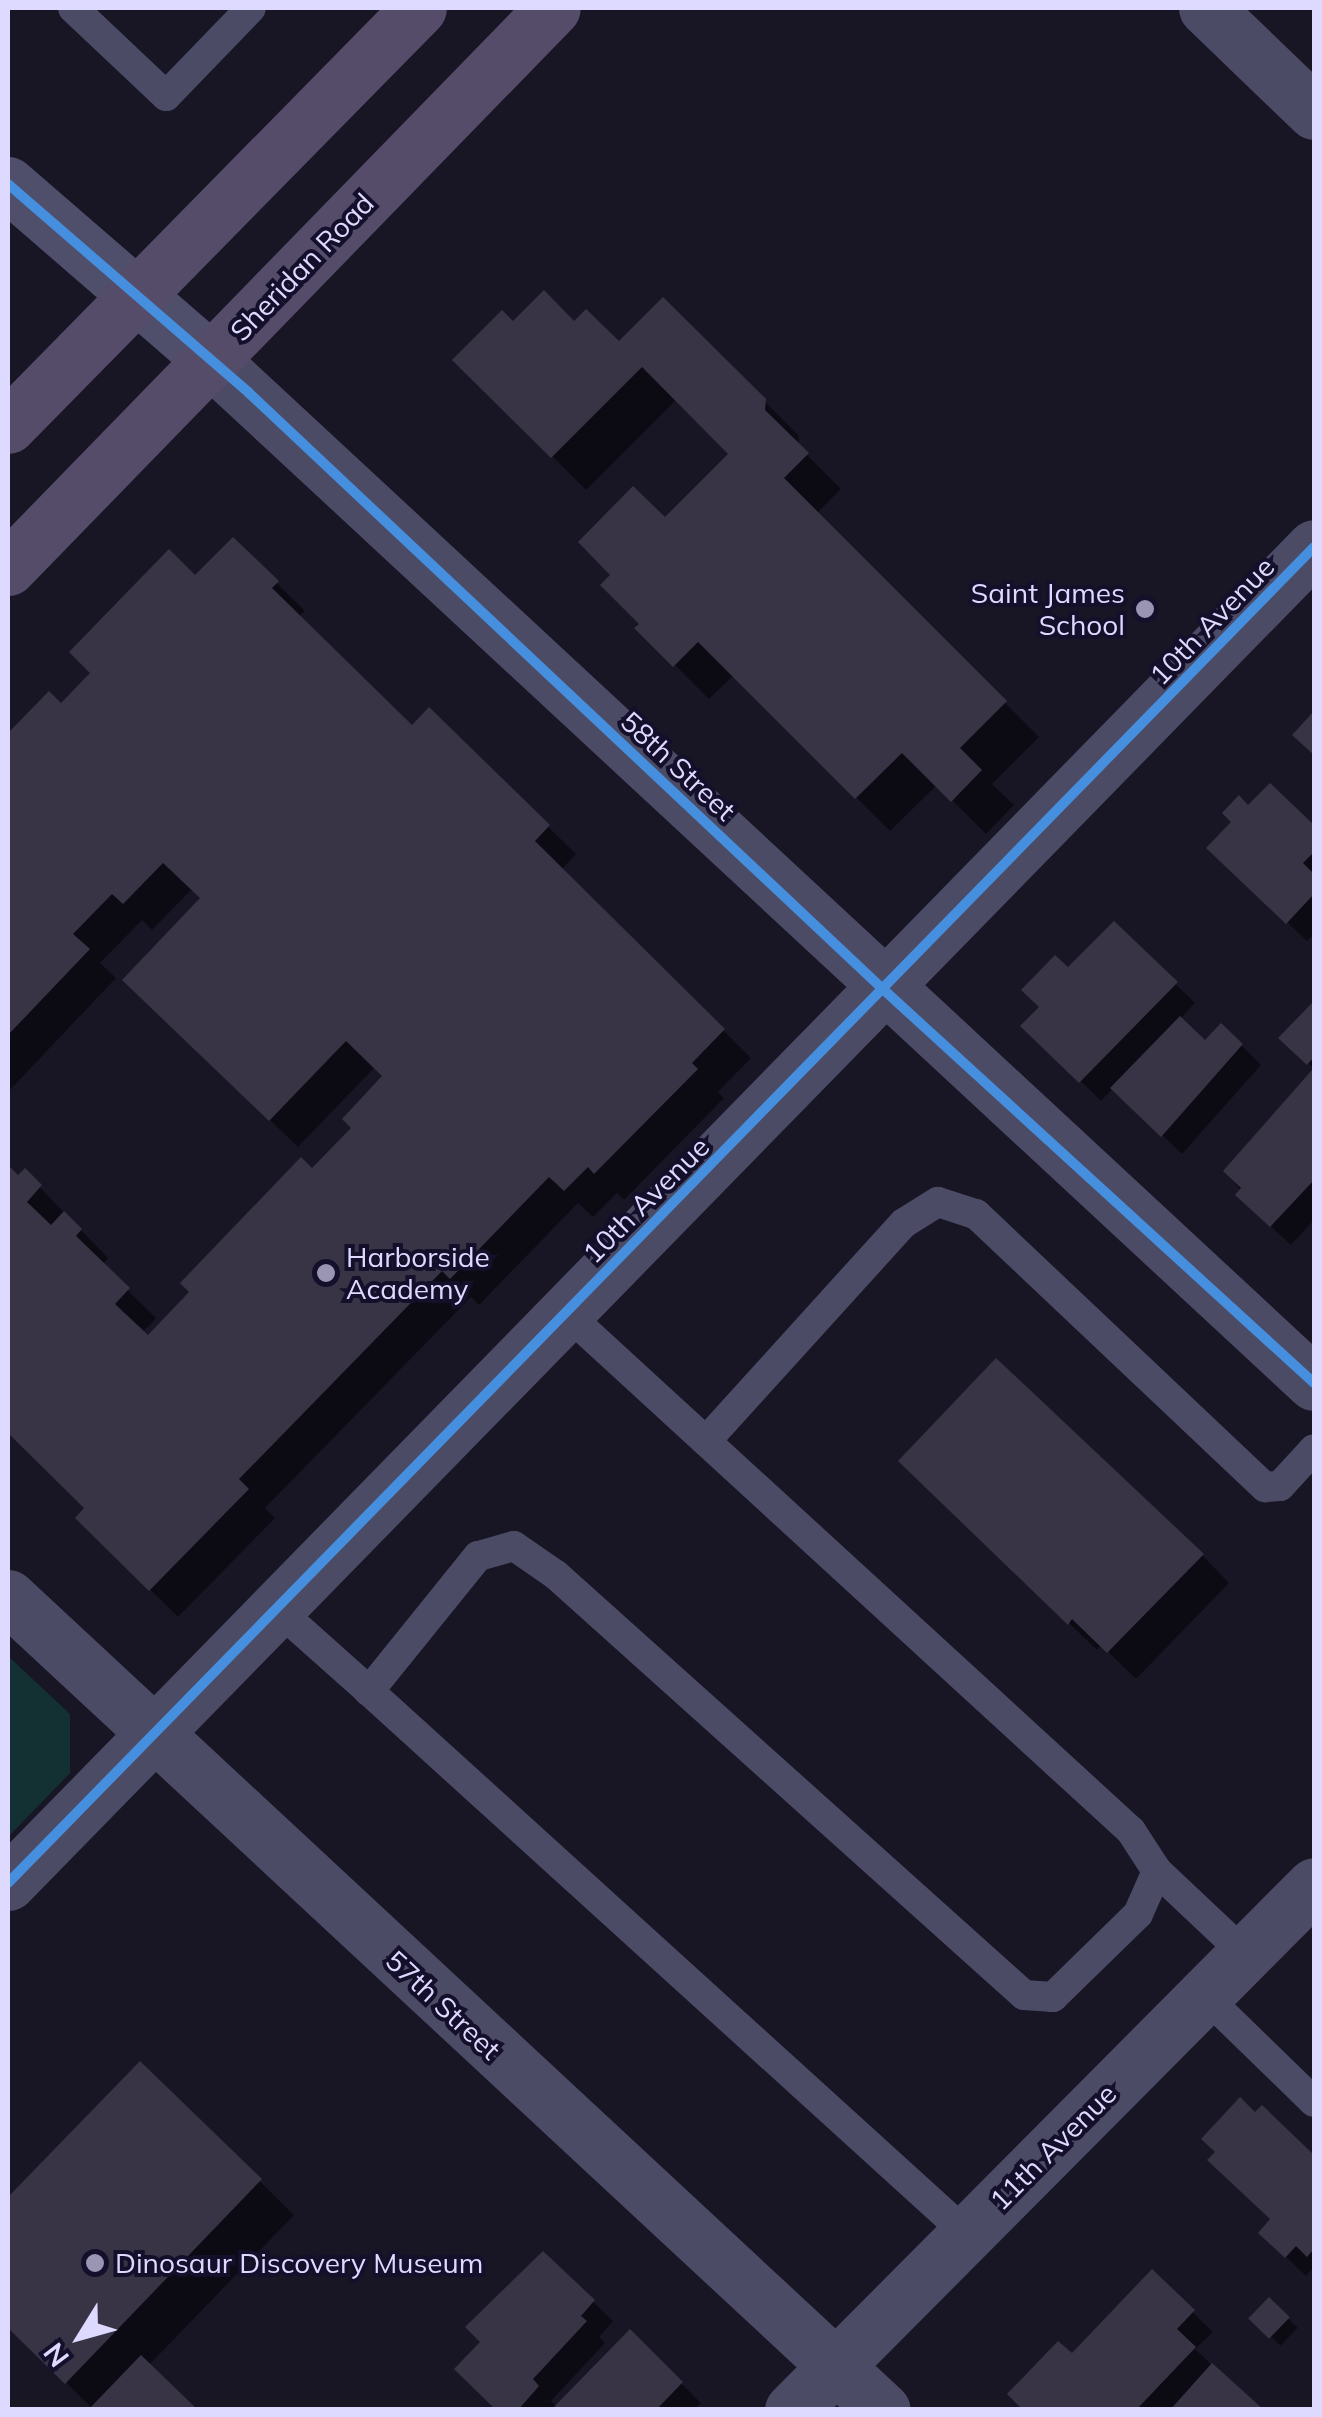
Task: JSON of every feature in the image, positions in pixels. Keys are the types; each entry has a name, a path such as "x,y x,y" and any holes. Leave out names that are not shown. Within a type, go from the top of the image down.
{"main road":[{"path":"8,426 419,8"},
{"name":"Sheridan Road","path":"8,568 553,8"}],"street":[{"path":"1206,8 1314,112"},
{"name":"58th Street","path":"8,184 134,299 212,360 885,991 1314,1383"},
{"name":"10th Avenue","path":"8,1882 885,991 1314,547"},
{"name":"57th Street","path":"8,1597 151,1735 883,2410"},
{"name":"11th Avenue","path":"792,2410 1314,1885"}],"lane":[{"path":"72,8 166,96 251,8"},
{"path":"706,1441 904,1223 938,1202 976,1214 1265,1487 1280,1486 1314,1449"},
{"path":"566,1312 1131,1831 1156,1871 1245,1954"},
{"path":"369,1692 478,1556 514,1546 556,1575 1024,1995 1053,1998 1138,1914 1156,1871"},
{"path":"276,1608 966,2233"},
{"path":"1204,1995 1314,2102"}],"green space":[{"path":"8,1656 70,1714 70,1773 8,1837"}],"building":[{"path":"544,290 574,321 586,309 619,341 663,297 766,399 765,410 809,453 784,478 1007,701 960,748 982,770 951,802 902,753 855,799 698,642 673,667 634,628 639,624 600,585 610,575 578,542 633,486 665,517 728,454 642,367 551,458 452,360 502,310 513,321"},
{"path":"233,537 279,581 272,588 412,725 429,707 550,825 535,841 725,1029 692,1063 698,1069 594,1174 588,1167 564,1191 549,1177 450,1279 442,1271 239,1479 249,1489 149,1591 75,1518 84,1508 8,1433 8,1165 18,1175 25,1168 42,1185 27,1202 51,1225 64,1211 82,1229 76,1236 130,1288 115,1304 148,1335 189,1292 180,1283 301,1157 312,1168 351,1128 342,1119 382,1076 346,1041 269,1121 122,980 200,898 163,863 123,904 112,894 73,934 90,949 8,1035 8,733 49,691 61,703 90,673 69,652 169,549 195,575"},
{"path":"1314,711 1314,755 1292,735"},
{"path":"1270,783 1314,825 1314,852 1303,863 1314,874 1314,894 1286,924 1206,848 1231,822 1222,813 1239,795 1248,805"},
{"path":"1114,921 1178,982 1079,1083 1020,1026 1039,1007 1021,990 1055,955 1068,967"},
{"path":"1314,1001 1314,1057 1307,1065 1278,1038"},
{"path":"1180,1016 1205,1040 1221,1023 1243,1044 1161,1137 1110,1088"},
{"path":"1312,1070 1314,1180 1270,1227 1235,1195 1241,1188 1223,1171"},
{"path":"996,1358 1204,1554 1107,1653 1072,1619 1068,1625 898,1461"},
{"name":"Dinosaur Discovery Museum","path":"140,2061 262,2179 65,2384 8,2328 8,2197"},
{"path":"1240,2097 1255,2112 1262,2105 1314,2155 1314,2249 1307,2257 1296,2246 1285,2258 1258,2233 1270,2219 1207,2160 1215,2152 1201,2139"},
{"path":"543,2251 595,2300 581,2316 587,2321 533,2379 539,2386 518,2410 496,2410 454,2369 480,2342 465,2327"},
{"path":"1152,2269 1195,2310 1177,2329 1196,2347 1136,2410 1023,2410 1007,2394 1058,2341 1072,2353"},
{"path":"1269,2297 1290,2317 1269,2339 1248,2319"},
{"path":"630,2329 683,2382 656,2410 551,2410"},
{"path":"141,2355 198,2410 88,2410"},
{"path":"1212,2363 1264,2410 1170,2410"}],"cycle path":[{"path":"8,184 249,393 885,991 1314,1383"},
{"path":"8,1883 1314,547"}],"place":[{"name":"Saint James School","path":"1145,609"},
{"name":"Harborside Academy","path":"326,1273"},
{"name":"Dinosaur Discovery Museum","path":"95,2263"}]}
